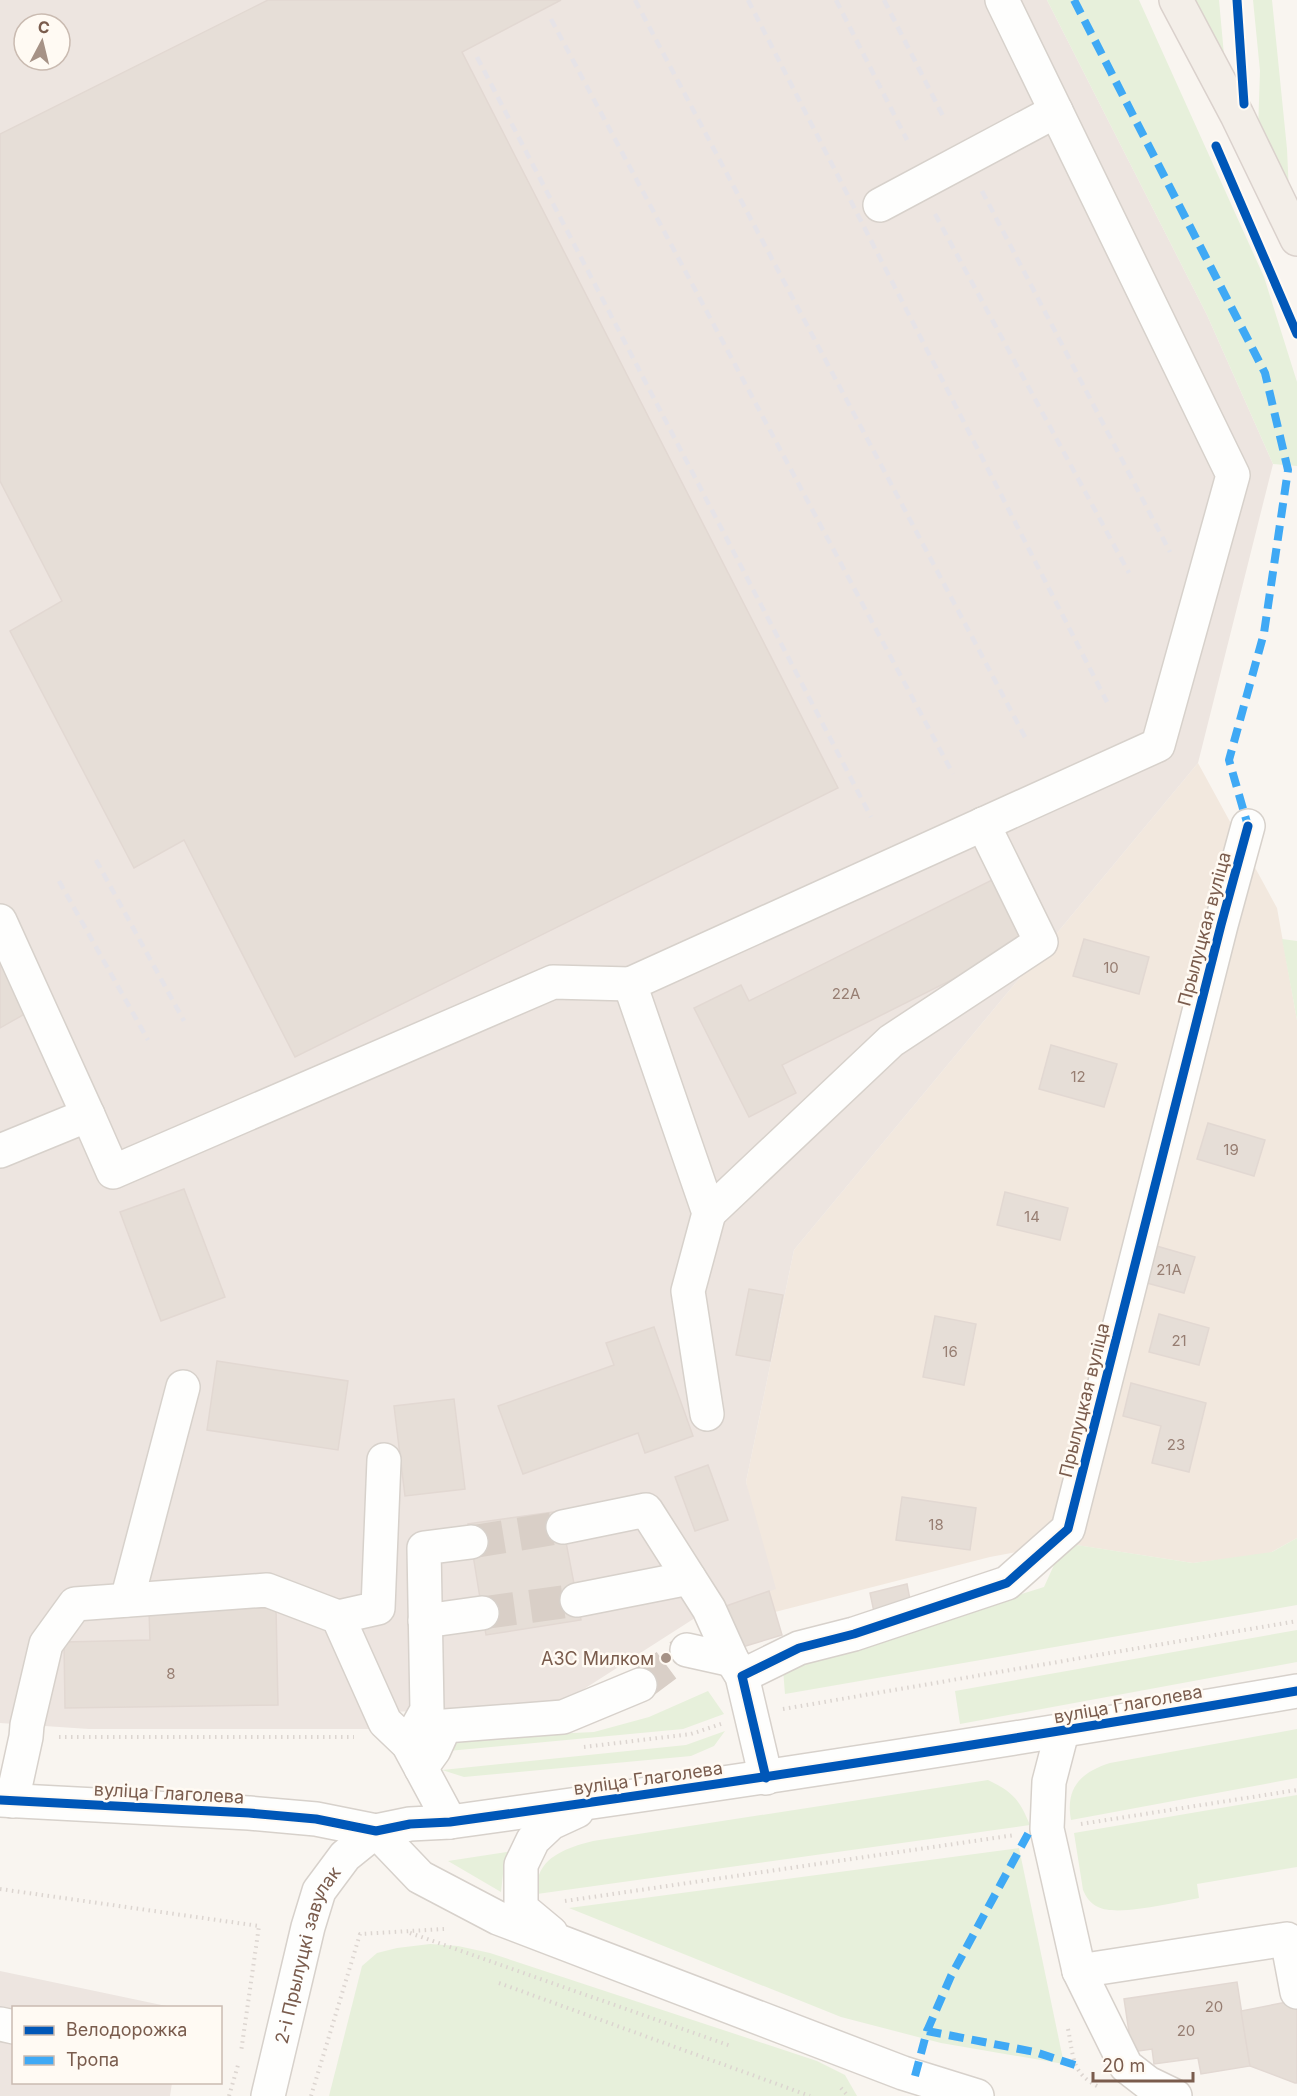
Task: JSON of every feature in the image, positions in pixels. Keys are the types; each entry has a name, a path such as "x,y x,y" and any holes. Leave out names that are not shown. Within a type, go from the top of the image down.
{"main road":[{"path":"1176,0 1237,115 1297,239"}],"street":[{"path":"0,921 113,1172 553,982 630,984 1158,745 1233,475 1002,0"},
{"path":"880,205 1056,111"},
{"path":"707,1414 688,1291 709,1213 891,1041 1041,942 982,824"},
{"name":"Прылуцкая вуліца","path":"737,1668 799,1648 854,1634 1007,1583 1068,1529 1248,826"},
{"path":"630,984 709,1213"},
{"path":"0,1151 88,1115"},
{"path":"127,1600 183,1387"},
{"path":"6,1801 26,1737 46,1644 75,1604 267,1590 338,1617 378,1608 384,1460"},
{"path":"563,1527 646,1510 709,1609 737,1668 766,1778"},
{"path":"414,1756 427,1710 424,1548 471,1542"},
{"path":"577,1600 689,1578"},
{"path":"426,1621 482,1613"},
{"path":"338,1617 385,1722 414,1756 450,1822"},
{"path":"687,1650 737,1668"},
{"path":"414,1756 434,1750 445,1726 563,1717 640,1685"},
{"name":"вуліца Глаголева","path":"6,1801 249,1813 316,1819 376,1831 410,1824 450,1822 766,1778 1062,1732 1297,1691"},
{"path":"1062,1732 1049,1782 1047,1829 1079,1971 1126,2066 1148,2083 1175,2096"},
{"path":"567,1945 521,1908 520,1865 533,1840 551,1823 595,1802"},
{"path":"376,1831 420,1877 498,1918 900,2084 963,2091"},
{"name":"2-і Прылуцкі завулак","path":"268,2096 308,1927 319,1891 345,1856 376,1831"},
{"path":"1079,1971 1292,1938 1297,1992"}],"path":[{"path":"1252,229 1297,334"},
{"path":"557,1902 1297,1790"},
{"path":"0,1889 259,1926 240,2057 229,2096"},
{"path":"311,2096 360,1934 451,1929"},
{"path":"406,1931 741,2050"},
{"path":"499,1983 810,2096"},
{"path":"835,2085 844,2089 848,2096"}],"shaded area":[{"path":"0,0 1047,0 1207,315 1273,464 1198,763 794,1250 746,1482 776,1589 726,1606 709,1609 559,1705 392,1712 371,1729 89,1729 0,1723"},
{"path":"1198,763 1277,908 1297,1020 1297,1538 1268,1554 1193,1563 1063,1543 990,1557 775,1612 746,1482 794,1250"},
{"path":"0,1971 166,2006 12,2006 12,2084 172,2084 170,2096 0,2096"}],"green space":[{"path":"1047,0 1139,0 1264,277 1297,382 1297,466 1273,464 1207,315"},
{"path":"1191,0 1219,0 1225,66"},
{"path":"1253,0 1272,0 1287,149 1289,193 1258,130 1260,71"},
{"path":"1282,939 1297,941 1297,1020"},
{"path":"1297,1538 1297,1605 785,1694 783,1669 1044,1587 1064,1543 1193,1563 1272,1552"},
{"path":"1297,1630 1297,1662 960,1724 955,1691"},
{"path":"708,1691 724,1714 683,1729 448,1751 447,1739 594,1732 649,1717"},
{"path":"1297,1729 1297,1778 1071,1820 1070,1799 1073,1790 1083,1777 1100,1767 1110,1763"},
{"path":"725,1731 714,1746 691,1756 464,1777 442,1770 686,1745"},
{"path":"988,1780 1004,1788 1014,1797 1030,1825 537,1894 539,1875 548,1861 562,1852 593,1841"},
{"path":"1297,1795 1297,1867 1197,1884 1199,1898 1132,1910 1107,1910 1098,1907 1089,1900 1083,1890 1074,1833"},
{"path":"1019,1848 1064,2064 941,2043 841,2017 569,1908"},
{"path":"520,1850 503,1874 501,1892 448,1861"},
{"path":"430,1944 458,1946 490,1953 817,2061 845,2075 857,2096 329,2096 362,1966 377,1953"}],"building":[{"path":"268,0 561,0 462,52 838,788 295,1057 184,840 134,868 10,631 62,601 0,481 0,134"},
{"path":"996,878 1027,942 782,1065 796,1093 749,1117 694,1008 741,985 749,1001"},
{"path":"1084,939 1149,957 1139,994 1073,976"},
{"path":"0,956 30,1011 0,1028"},
{"path":"1051,1045 1117,1064 1104,1107 1039,1089"},
{"path":"1208,1123 1265,1140 1254,1176 1197,1159"},
{"path":"184,1189 225,1297 161,1321 120,1212"},
{"path":"1005,1192 1068,1208 1060,1240 997,1225"},
{"path":"1153,1245 1195,1257 1184,1293 1143,1282"},
{"path":"749,1289 783,1295 770,1361 736,1355"},
{"path":"1159,1314 1209,1328 1199,1365 1149,1352"},
{"path":"935,1316 976,1324 964,1385 923,1377"},
{"path":"654,1327 693,1436 645,1453 638,1433 523,1474 498,1406 614,1365 606,1343"},
{"path":"217,1361 348,1381 338,1450 207,1430"},
{"path":"1131,1383 1206,1403 1189,1472 1152,1463 1161,1426 1123,1416"},
{"path":"454,1399 465,1489 405,1496 394,1406"},
{"path":"708,1465 728,1520 695,1531 675,1477"},
{"path":"902,1497 976,1508 970,1550 896,1540"},
{"path":"560,1511 581,1620 486,1635 468,1524"},
{"path":"907,1584 911,1605 874,1612 870,1593"},
{"path":"769,1591 782,1635 739,1648 726,1606"},
{"path":"276,1608 278,1705 65,1708 64,1642 150,1640 149,1610"},
{"path":"1237,1982 1250,2066 1201,2074 1198,2058 1154,2064 1152,2049 1132,2052 1124,1999"},
{"path":"1297,2000 1297,2083 1295,2083 1250,2066 1241,2011"}],"tunnel":[{"path":"471,1542 563,1527"},
{"path":"482,1613 577,1600"},
{"path":"640,1685 687,1650"}],"railway":[{"path":"635,0 1026,739"},
{"path":"748,0 1107,702"},
{"path":"836,0 907,140"},
{"path":"884,0 945,120"},
{"path":"551,19 953,774"},
{"path":"477,57 871,817"},
{"path":"982,191 1170,552"},
{"path":"935,214 1129,573"},
{"path":"96,860 184,1021"},
{"path":"59,881 148,1040"}],"marked path":[{"path":"1074,0 1265,373 1288,470 1264,633 1229,760 1248,826"},
{"path":"927,2031 951,1976 1029,1832"},
{"path":"915,2076 927,2031 1035,2052 1075,2065"}],"cycle path":[{"path":"1237,0 1244,104"},
{"path":"1216,146 1297,334"},
{"path":"766,1778 742,1676 799,1648 854,1634 1007,1583 1068,1529 1248,826"},
{"path":"0,1800 249,1813 316,1819 376,1831 410,1824 450,1822 874,1760 1297,1691"}],"place":[{"name":"АЗС Милком","path":"666,1658"}]}
